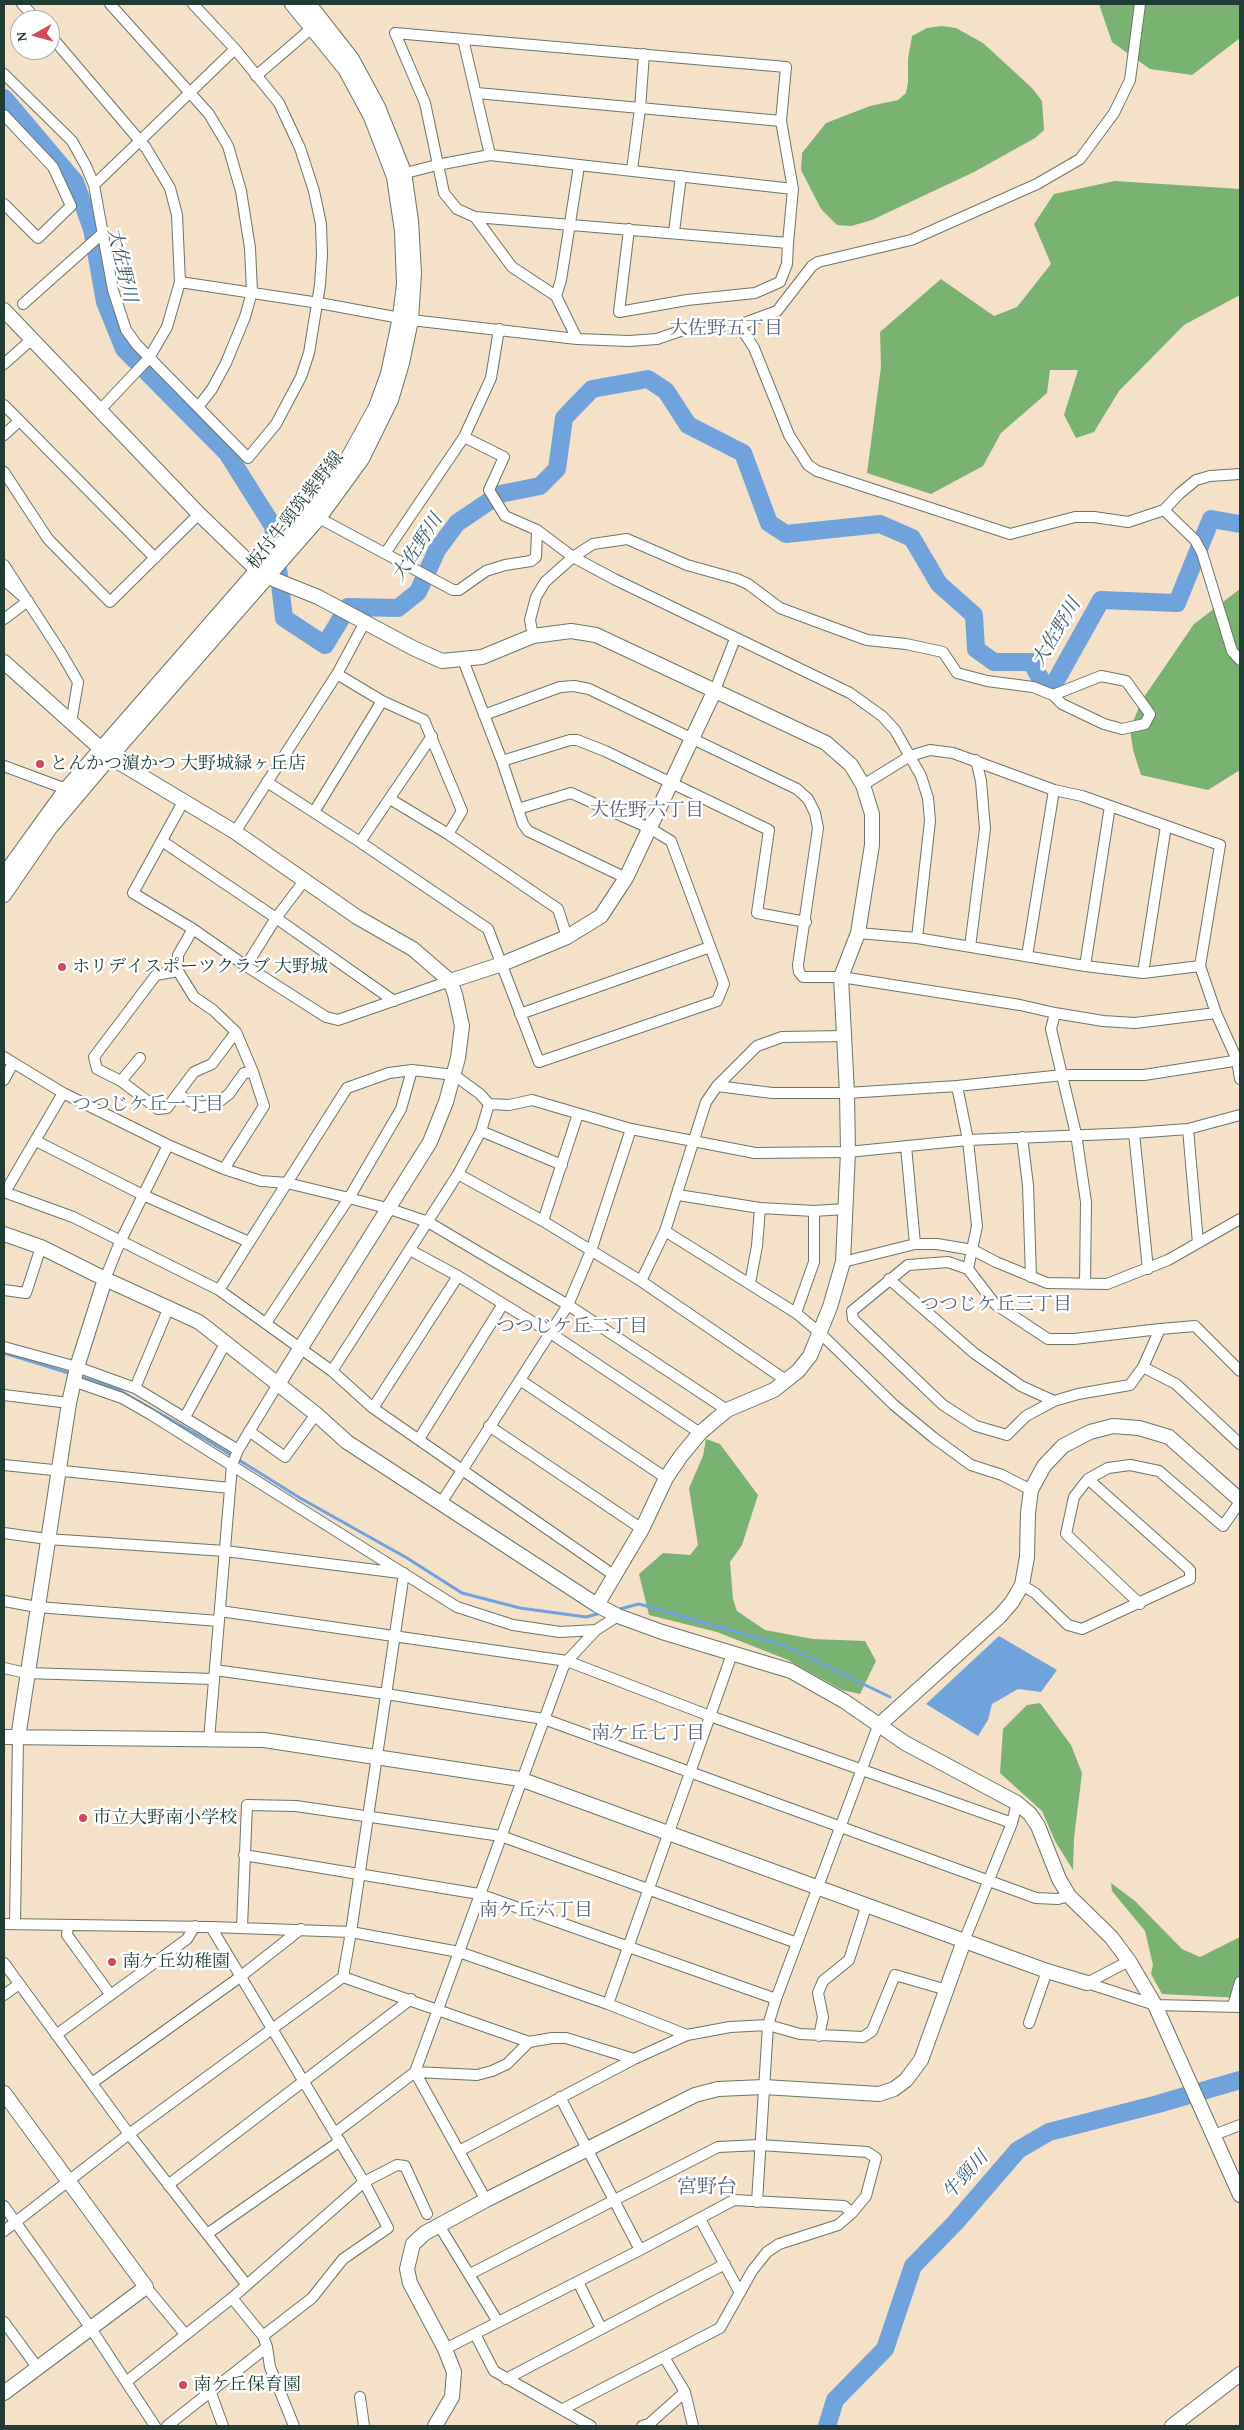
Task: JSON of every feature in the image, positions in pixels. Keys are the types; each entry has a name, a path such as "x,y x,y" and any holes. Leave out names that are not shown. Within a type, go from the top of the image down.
{"street":[{"path":"110,4 190,91 218,129 231,154 247,220 252,292 245,317 226,363 212,389 198,407"},
{"path":"4,74 72,141 94,184 113,290 126,330 149,358 248,458 276,424 301,377 309,353 318,303 322,255 321,224 314,190 279,103 193,4"},
{"name":"板付牛頸筑紫野線","path":"292,4 313,27 345,69 399,175"},
{"name":"板付牛頸筑紫野線","path":"262,574 319,518 362,458 391,400 402,363 406,319 399,175 378,106 352,59 309,4"},
{"path":"180,282 252,292 406,319 577,339 630,341 657,339 689,328 739,325 778,311 812,266 818,262 911,240 1037,184 1080,159 1114,113 1130,80 1140,4"},
{"path":"256,76 313,27"},
{"path":"629,229 619,312 687,300 755,293 780,282 787,264 793,189 781,121 786,67 395,33 425,103 444,193 457,209 474,216 674,232 788,243"},
{"path":"462,39 477,93 490,155"},
{"path":"60,47 139,140 160,169 170,188 177,215 180,282 167,326 149,358 100,410"},
{"path":"94,184 234,49"},
{"path":"632,170 640,109 644,54"},
{"path":"477,93 781,121"},
{"path":"4,115 53,167 71,206 38,238 4,204"},
{"path":"399,175 490,155 793,189"},
{"path":"556,296 561,280 571,224 579,166"},
{"path":"674,232 680,176"},
{"path":"474,216 512,267 556,296 577,339"},
{"path":"23,304 104,232"},
{"path":"4,310 200,514 262,574 318,597 413,648 442,661 482,658 533,636 571,631 596,636 716,690 826,743 852,765 863,785 872,814 872,845 858,933 841,977 848,1093 848,1152 843,1262 820,1333 810,1356 787,1381 774,1390 727,1410 700,1433 680,1456 666,1478 642,1529 597,1605"},
{"name":"板付牛頸筑紫野線","path":"4,895 50,828 106,753 262,574 344,465 376,407 406,319"},
{"path":"739,325 754,348 789,435 808,465 817,471 1010,534 1075,517 1128,522 1164,510 1196,480 1210,476 1240,474"},
{"path":"386,552 464,437 491,378 499,330"},
{"path":"4,364 32,340"},
{"path":"4,405 155,558"},
{"path":"4,435 18,421"},
{"path":"464,437 504,458 489,490 506,516 537,530 573,557 856,697 882,716 895,730 910,756 928,798 930,821 917,938"},
{"path":"4,472 48,539 110,602 200,514"},
{"path":"1164,510 1195,540 1202,553 1232,651 1240,660"},
{"path":"319,518 386,552 453,590 459,590 486,572 505,565 531,562 536,556 537,530"},
{"path":"533,636 530,620 536,596 545,582 573,557 593,544 627,539 687,565 738,579 780,608 867,640 906,644 943,652 957,673 987,681 1033,687 1053,695 1062,704 1082,716 1122,729 1145,724 1150,714 1126,681 1101,676 1053,695"},
{"path":"4,565 78,682 71,723"},
{"path":"4,580 28,601"},
{"path":"4,619 28,601"},
{"path":"235,832 337,674 363,620"},
{"path":"183,802 133,893 326,1017 338,1020 502,964 567,937 600,916 626,878 651,829 716,690 736,638"},
{"path":"463,660 502,761 523,824 528,831 626,878"},
{"path":"4,662 106,753 183,802 235,832 357,917 413,949 450,981 460,1011 462,1026 454,1075 430,1142 390,1209 249,1431 232,1465 209,1740"},
{"path":"337,674 382,701 424,720 462,811 448,834"},
{"path":"484,715 560,687 574,686 588,689 693,737 797,789 808,799 815,813 818,828 798,972 803,977 841,977 1020,1004 1055,1014 1134,1023 1216,1013"},
{"path":"314,812 382,701"},
{"path":"360,842 432,736"},
{"path":"502,761 570,740 577,740 605,751 769,830 757,913 806,922"},
{"path":"863,785 910,756 930,750 953,753 1054,790 1082,796 1220,845 1200,966 1216,1013 1239,1060 1240,1079"},
{"name":"板付牛頸筑紫野線","path":"4,875 66,789 106,753"},
{"path":"970,947 986,829 981,781 976,760"},
{"path":"4,766 66,789"},
{"path":"267,782 360,842 488,929 539,1062 717,1001 724,984 671,842 651,829 571,793 518,810"},
{"path":"1027,956 1054,790"},
{"path":"390,799 448,834 558,909 567,937"},
{"path":"1085,966 1110,806"},
{"path":"1143,972 1166,826"},
{"path":"162,841 394,1001"},
{"path":"246,966 276,918 304,881"},
{"path":"193,930 178,955 178,971 194,997 213,1010 236,1032 253,1072 264,1106 224,1169"},
{"path":"858,933 917,938 1085,966 1143,972 1200,966"},
{"path":"520,1014 710,947"},
{"path":"178,971 156,975 94,1057 97,1069 122,1081 158,1109 167,1108 194,1072 212,1064 236,1032"},
{"path":"1055,1014 1051,1029 1076,1134 1086,1202 1085,1284"},
{"path":"641,1281 665,1231 695,1142 706,1102 717,1086 757,1046 782,1038 845,1036"},
{"path":"4,1057 63,1093 168,1145 224,1169 261,1181 287,1183 349,1198 428,1222 568,1305 727,1410"},
{"path":"122,1081 140,1058"},
{"path":"717,1086 772,1093 848,1093 957,1086 1063,1075 1144,1075 1239,1060"},
{"path":"4,1080 13,1063"},
{"path":"266,1324 349,1198 401,1110 412,1070"},
{"path":"219,1290 346,1088 390,1073 412,1070 454,1075 480,1094 489,1104 509,1106 532,1100 632,1129 755,1153 848,1152 968,1140 1188,1129 1240,1115"},
{"path":"178,1095 201,1106 216,1104 229,1094 244,1073 253,1072"},
{"path":"957,1086 968,1140 977,1226 968,1269"},
{"path":"63,1093 4,1192 73,1217 219,1290 300,1350 332,1371 373,1408 419,1439 461,1471 615,1576"},
{"path":"332,1371 458,1174 481,1131 489,1104"},
{"path":"542,1221 578,1114"},
{"path":"441,1503 568,1305 592,1251 632,1129"},
{"path":"1188,1129 1198,1242"},
{"path":"481,1131 562,1165"},
{"path":"1134,1133 1148,1269"},
{"path":"1022,1137 1028,1185 1031,1277"},
{"path":"36,1141 143,1195 249,1242"},
{"path":"15,1924 11,1737 26,1673 73,1381 105,1280 120,1242 168,1145"},
{"path":"906,1146 915,1244"},
{"path":"458,1174 542,1221 641,1281 787,1381"},
{"path":"678,1195 760,1208 814,1211 845,1209"},
{"path":"750,1283 757,1246 760,1208"},
{"path":"796,1313 814,1262 814,1211"},
{"path":"843,1262 915,1244 973,1250 1047,1283 1107,1284 1148,1269 1240,1219"},
{"path":"665,1231 796,1313 820,1333 894,1405 971,1465 1002,1475 1031,1490"},
{"path":"4,1234 41,1247 105,1280 169,1306 199,1322 316,1414 348,1442 597,1605 618,1616 790,1671 844,1701 905,1744 1017,1803 1030,1814 1038,1826 1058,1879 1069,1896 1111,1937 1129,1961 1155,2005 1240,2195"},
{"path":"4,1290 26,1293 41,1247"},
{"path":"410,1250 458,1276 549,1332 700,1433"},
{"path":"1160,1330 1143,1367 1130,1385 1078,1394 1054,1401 1026,1416 1007,1435 976,1426 943,1405 853,1319 852,1311 889,1279 908,1266 948,1262 968,1269 995,1304 1048,1339 1074,1339 1195,1326 1240,1371"},
{"path":"373,1408 458,1276"},
{"path":"889,1279 974,1353 1021,1386 1054,1401"},
{"path":"419,1439 502,1304"},
{"path":"135,1388 169,1306"},
{"path":"185,1417 226,1342"},
{"path":"4,1347 77,1367 135,1388 238,1450"},
{"path":"1143,1367 1176,1384 1240,1444"},
{"path":"520,1380 666,1478"},
{"path":"73,1381 122,1398 457,1607 513,1625 560,1632 596,1630"},
{"path":"4,1395 69,1403"},
{"path":"249,1431 285,1457 316,1414"},
{"path":"489,1426 642,1529"},
{"path":"757,2202 768,2025 776,1998 878,1726 1000,1616 1012,1602 1022,1585 1027,1557 1028,1513 1031,1490 1044,1466 1063,1446 1090,1432 1113,1426 1140,1428 1169,1437 1240,1501 1223,1526 1159,1471 1130,1465 1108,1468 1088,1479 1074,1498 1066,1534 1140,1604"},
{"path":"4,1465 230,1488"},
{"path":"1022,1585 1035,1593 1068,1624 1076,1628 1091,1626 1140,1604 1190,1578 1190,1570 1088,1479"},
{"path":"4,1533 47,1539 225,1550 404,1573"},
{"path":"4,2231 129,2134 342,1977 352,1932 404,1573"},
{"path":"4,1601 37,1607 219,1616 395,1635 567,1661 710,1716 1012,1823"},
{"path":"207,2234 337,2137 415,2072 520,1779 567,1661 596,1630 618,1616"},
{"path":"608,2004 732,1654"},
{"path":"4,1668 26,1673 215,1675 386,1694 544,1719 1036,1898 1058,1899 1069,1896"},
{"path":"11,1737 264,1740 520,1779 1047,1971 1155,2005 1237,2006 1240,1982"},
{"path":"435,2426 452,2396 454,2372 445,2349 410,2284 407,2269 413,2244 424,2233 486,2200 695,2095 718,2089 764,2087 879,2094 894,2089 906,2080 921,2060 987,1880 1012,1823 1017,1803"},
{"path":"242,1927 247,1805 296,1806 501,1836 797,1943"},
{"path":"244,1856 479,1894 776,1998"},
{"path":"819,2036 823,2017 818,1993 823,1980 848,1960 867,1904"},
{"path":"4,1924 242,1927 352,1932 459,1952 608,2004 687,2035"},
{"path":"68,1925 67,1935 110,1994"},
{"path":"56,2035 187,1939 195,1926"},
{"path":"211,1927 364,2182 388,2228 343,2259 312,2298 263,2336"},
{"path":"92,2084 240,1977 301,1929"},
{"path":"1087,1983 1129,1961"},
{"path":"4,1963 129,2134 246,2284"},
{"path":"1029,2023 1047,1971"},
{"path":"459,2151 634,2059 687,2035 730,2027 768,2025 800,2034 863,2037 872,2031 895,1975 947,1990"},
{"path":"342,1977 529,2042 552,2038 566,2038 634,2059"},
{"path":"4,1995 19,1984"},
{"path":"168,2185 303,2080 411,2000"},
{"path":"415,2072 477,2075 507,2064 529,2042"},
{"path":"415,2072 486,2200"},
{"path":"4,2093 146,2287 185,2334"},
{"path":"560,2097 640,2250"},
{"path":"1214,2135 1240,2125"},
{"path":"470,2274 718,2147 760,2145 867,2152 876,2158 866,2196 852,2213 838,2225 780,2244 767,2252 752,2271 720,2328 563,2409"},
{"path":"126,2382 232,2298 364,2182 397,2165 405,2166 427,2214"},
{"path":"445,2349 734,2200 844,2206 852,2213"},
{"path":"4,2206 90,2327 155,2426"},
{"path":"700,2219 740,2293"},
{"path":"440,2226 498,2322"},
{"path":"506,2379 725,2264"},
{"path":"578,2282 601,2328"},
{"path":"4,2393 146,2287"},
{"path":"232,2298 263,2336 268,2347 270,2367 294,2426"},
{"path":"4,2322 37,2368"},
{"path":"475,2334 494,2371 592,2426"},
{"path":"167,2426 212,2393 268,2347"},
{"path":"664,2357 685,2392 693,2426"},
{"path":"1172,2426 1240,2374"},
{"path":"642,2426 648,2424 685,2392"},
{"path":"212,2393 224,2426"},
{"path":"360,2397 364,2426"}],"green space":[{"path":"1099,4 1240,4 1240,38 1192,75 1150,69 1112,42"},
{"path":"941,26 956,28 983,43 1032,88 1042,101 1044,130 1035,138 974,172 872,220 851,226 837,225 821,209 801,170 802,153 826,123 870,106 898,100 906,93 908,59 912,36 927,28"},
{"path":"1115,181 1240,189 1240,295 1184,325 1119,391 1094,432 1076,438 1064,415 1078,370 1050,370 1047,393 1001,433 983,466 931,494 867,473 881,367 880,332 941,279 994,316 1017,307 1051,264 1034,224 1054,194"},
{"path":"1240,589 1240,770 1208,790 1141,775 1133,750 1130,729 1142,700 1194,624"},
{"path":"706,1439 720,1444 758,1495 742,1545 730,1562 733,1599 737,1611 765,1630 813,1639 865,1641 876,1661 860,1694 842,1690 788,1660 717,1632 649,1615 639,1574 663,1553 690,1555 698,1545 689,1488 703,1456"},
{"path":"1040,1703 1071,1745 1082,1773 1074,1838 1073,1870 1055,1841 1042,1811 1000,1773 1003,1729 1027,1705"},
{"path":"1111,1883 1135,1901 1182,1949 1200,1957 1240,1937 1240,1998 1162,1994 1151,1974 1153,1965 1145,1931 1112,1891"}],"water":[{"path":"999,1636 1057,1670 1041,1692 1018,1689 992,1704 988,1720 978,1736 926,1704"}],"waterway":[{"name":"大佐野川","path":"4,98 75,182 92,229 105,302 124,349 227,453 273,526 284,618 325,645 348,607 398,608 418,592 437,550 457,523 500,494 540,486 557,469 564,418 592,389 648,379 666,391 688,425 743,453 769,523 786,534 880,524 912,538 939,584 974,615 976,649 994,662 1031,662 1043,683 1054,684 1101,600 1177,603 1211,519 1240,524"},
{"path":"4,1353 72,1374"},
{"path":"78,1376 117,1389 210,1442 300,1498 407,1558 462,1593 520,1608 586,1617 601,1613"},
{"path":"616,1610 639,1604 783,1645 890,1697"},
{"name":"牛頸川","path":"827,2426 835,2400 885,2349 913,2266 955,2223 1018,2150 1049,2132 1158,2104 1240,2080"}],"place":[{"name":"とんかつ濵かつ 大野城緑ヶ丘店","path":"40,764"},
{"name":"ホリデイスポーツクラブ 大野城","path":"62,967"},
{"name":"市立大野南小学校","path":"83,1818"},
{"name":"南ケ丘幼稚園","path":"112,1962"},
{"name":"南ケ丘保育園","path":"183,2385"}],"district":[{"name":"大佐野五丁目","path":"726,329"},
{"name":"大佐野六丁目","path":"647,811"},
{"name":"つつじケ丘一丁目","path":"148,1105"},
{"name":"つつじケ丘三丁目","path":"996,1305"},
{"name":"つつじケ丘二丁目","path":"572,1327"},
{"name":"南ケ丘七丁目","path":"648,1734"},
{"name":"南ケ丘六丁目","path":"536,1911"},
{"name":"宮野台","path":"707,2188"}]}
